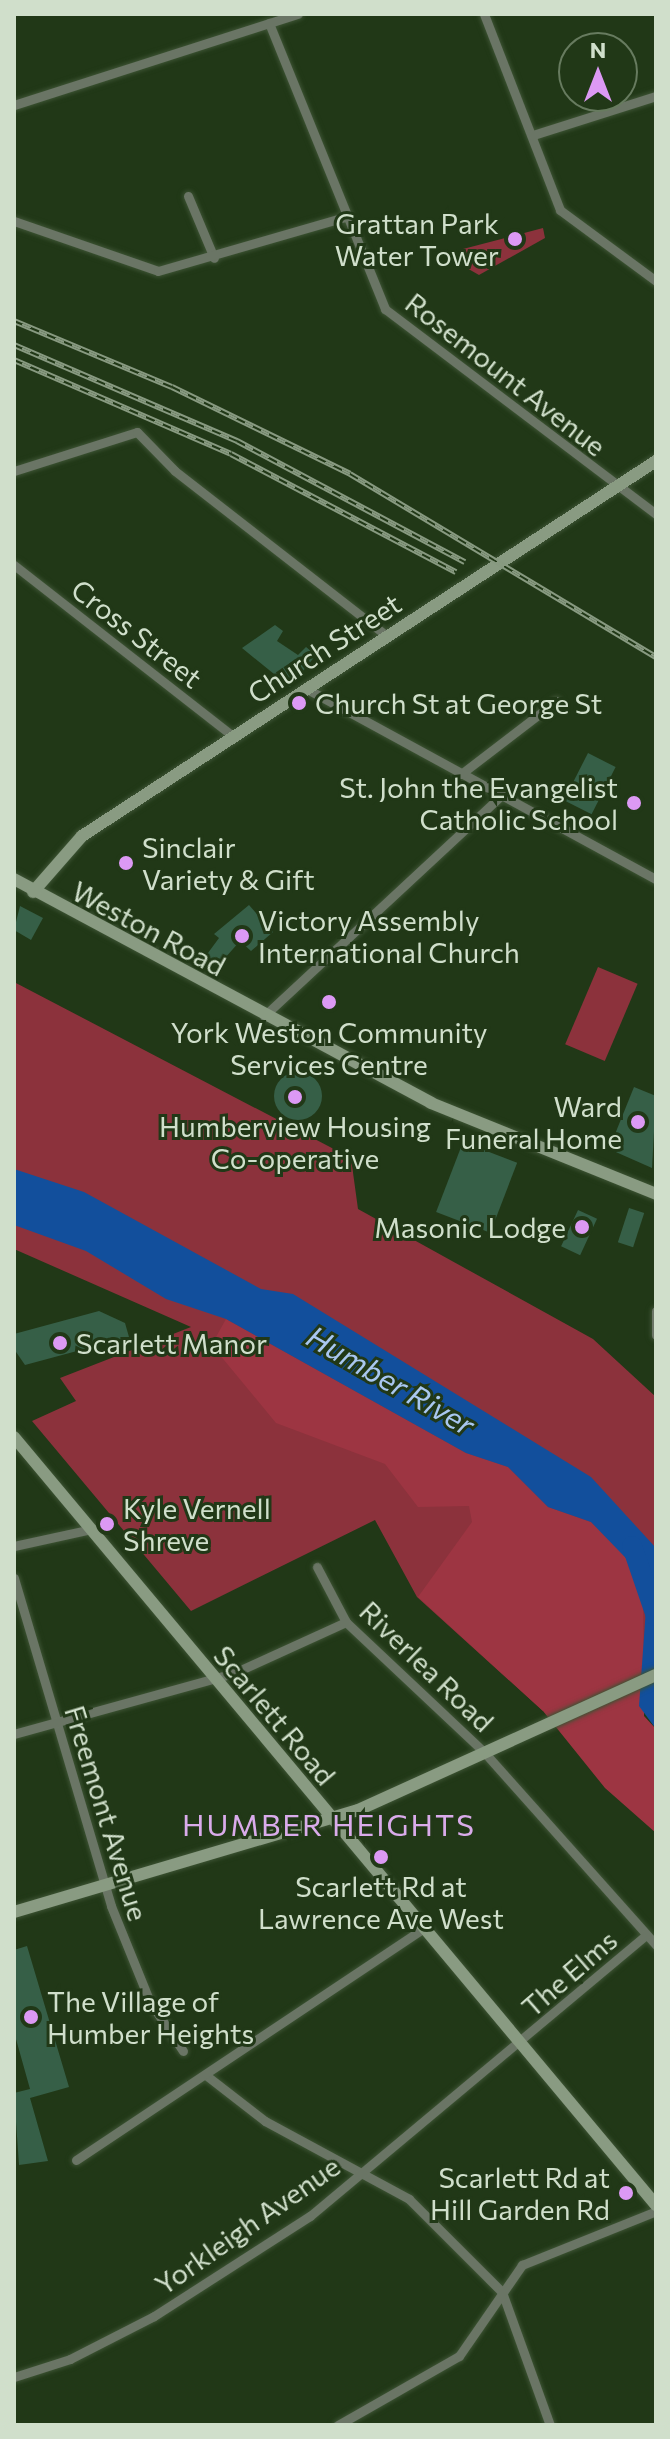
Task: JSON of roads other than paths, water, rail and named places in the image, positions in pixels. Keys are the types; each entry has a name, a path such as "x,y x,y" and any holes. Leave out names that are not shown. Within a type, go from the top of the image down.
{"main road":[{"name":"Church Street","path":"33,892 82,836 656,461"},
{"name":"Weston Road","path":"14,879 264,1016 483,1128 656,1194"},
{"name":"Scarlett Road","path":"14,1437 656,2208"},
{"path":"14,1912 330,1819 656,1675"}],"street":[{"path":"14,105 298,14"},
{"path":"484,14 568,222 656,281"},
{"name":"Rosemount Avenue","path":"269,23 373,289 395,321 656,514"},
{"path":"533,135 656,96"},
{"path":"188,196 214,258"},
{"path":"14,221 135,267 183,269 345,217"},
{"path":"645,273 656,270"},
{"path":"14,471 137,432 175,471 387,636"},
{"name":"Cross Street","path":"14,565 233,736"},
{"path":"307,689 500,797 656,879"},
{"path":"461,774 556,701"},
{"path":"264,1016 323,957 500,797"},
{"path":"656,1311 656,1335"},
{"path":"14,1546 91,1529"},
{"name":"Riverlea Road","path":"317,1567 346,1622 485,1753 656,1945"},
{"name":"Freemont Avenue","path":"14,1578 105,1886 144,1991 183,2051"},
{"path":"14,1734 213,1677 346,1622"},
{"path":"76,2160 207,2076 422,1929"},
{"name":"The Elms","path":"522,2044 646,1935"},
{"name":"Yorkleigh Avenue","path":"14,2377 70,2359 154,2316 310,2216 522,2044"},
{"path":"207,2076 265,2121 365,2170 409,2199 502,2292 550,2425"},
{"path":"338,2425 444,2369 522,2265 656,2208"}],"water":[{"path":"14,1169 84,1192 261,1289 293,1294 591,1477 656,1548 656,1729 639,1706 648,1581 591,1522 548,1507 508,1467 466,1453 226,1319 166,1299 86,1251 14,1225"}],"waterway":[{"name":"Humber River","path":"632,1546 656,1616"}],"railway":[{"path":"14,321 172,387 350,474 656,657"},
{"path":"14,345 237,441 465,562"},
{"path":"14,360 231,454 456,572"}],"place":[{"name":"Grattan Park Water Tower","path":"515,239"},
{"name":"Church St at George St","path":"299,703"},
{"name":"St. John the Evangelist Catholic School","path":"634,803"},
{"name":"Sinclair Variety & Gift","path":"126,863"},
{"name":"Victory Assembly International Church","path":"242,936"},
{"name":"York Weston Community Services Centre","path":"329,1002"},
{"name":"Humberview Housing Co-operative","path":"295,1097"},
{"name":"Ward Funeral Home","path":"638,1122"},
{"name":"Masonic Lodge","path":"582,1227"},
{"name":"Scarlett Manor","path":"60,1343"},
{"name":"Kyle Vernell Shreve","path":"107,1524"},
{"name":"Scarlett Rd at Lawrence Ave West","path":"381,1857"},
{"name":"The Village of Humber Heights","path":"31,2017"},
{"name":"Scarlett Rd at Hill Garden Rd","path":"626,2193"}],"district":[{"name":"HUMBER HEIGHTS","path":"329,1824"}]}
